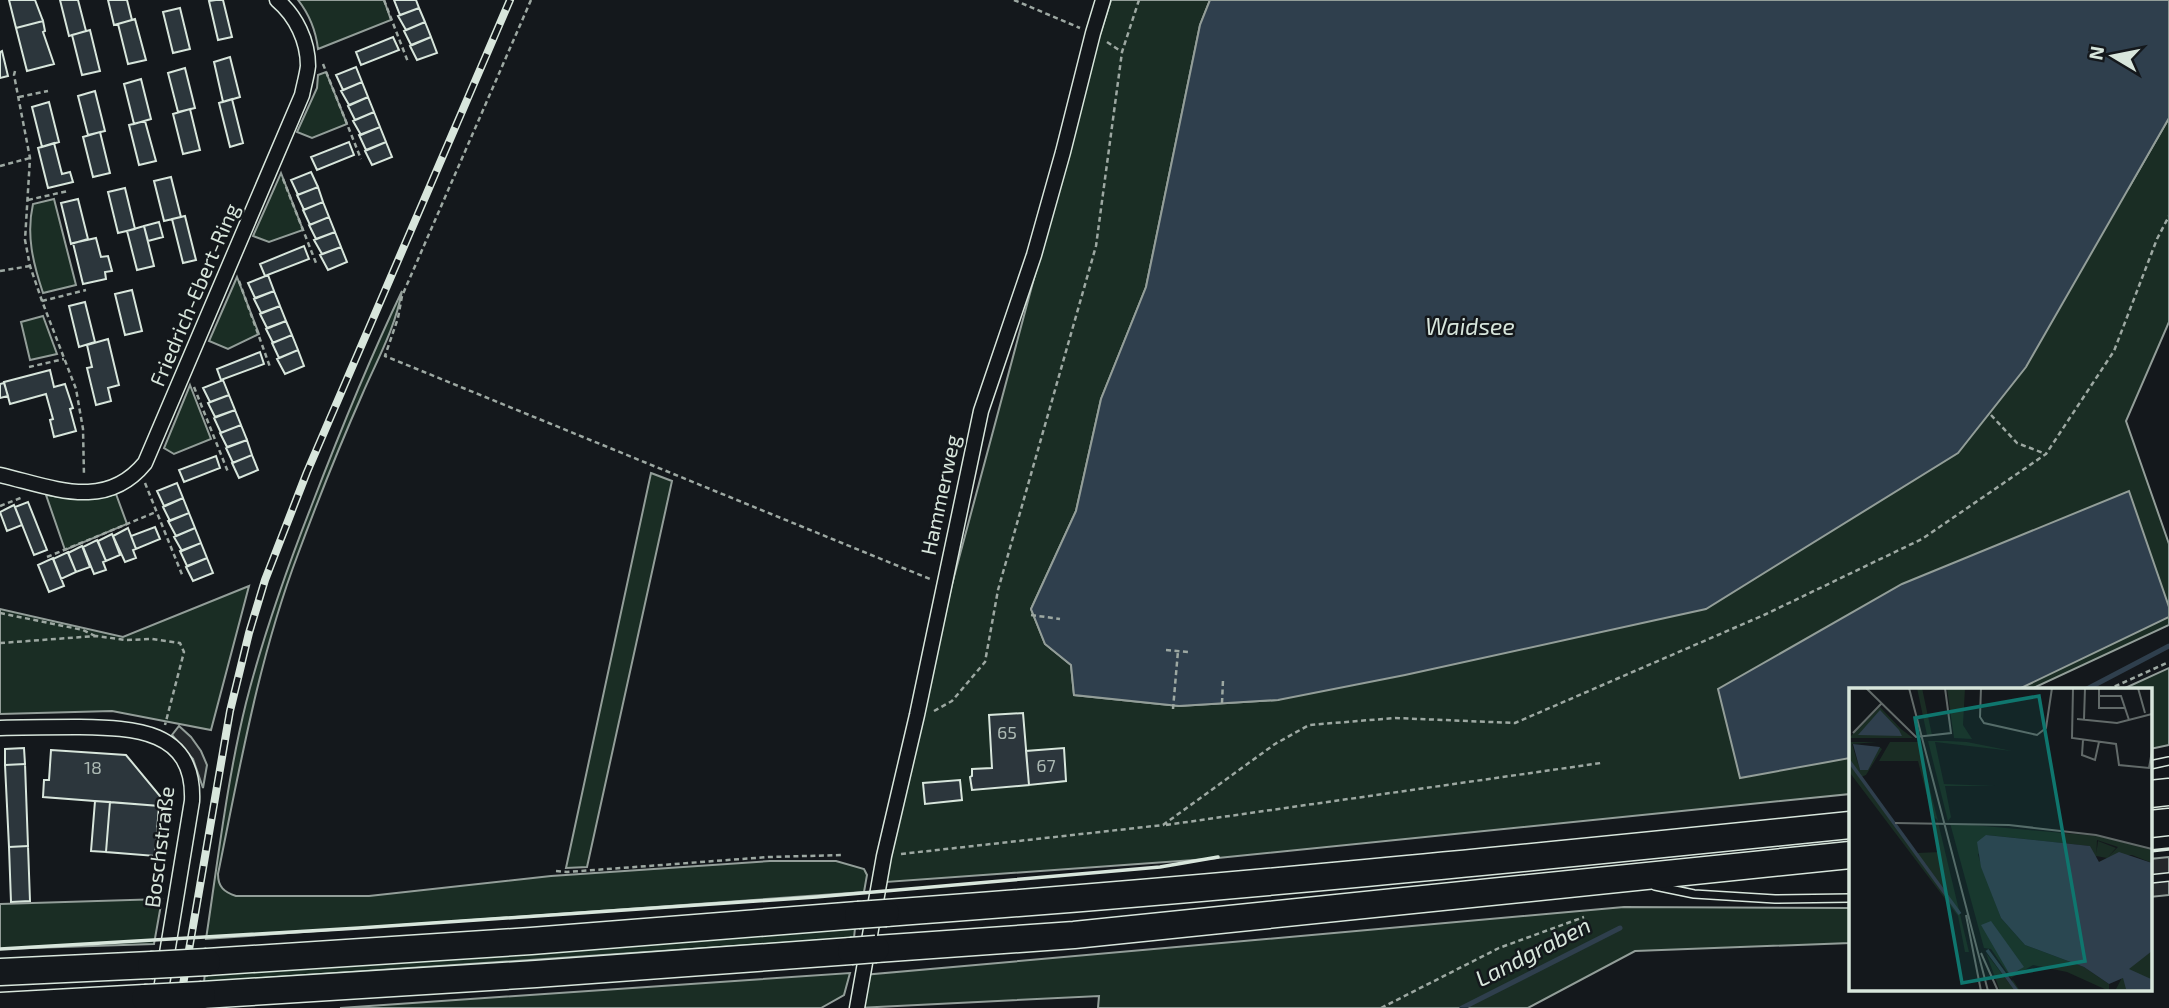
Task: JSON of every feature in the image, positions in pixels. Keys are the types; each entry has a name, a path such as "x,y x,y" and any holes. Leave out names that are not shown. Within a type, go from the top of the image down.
{"highway":[{"path":"0,972 531,941 1140,894 1849,825"},
{"path":"0,1006 151,1003 201,995 536,974 1074,934 1849,855"}],"street":[{"name":"Friedrich-Ebert-Ring","path":"0,475 85,493 98,493 114,488 140,470 154,446 302,94 308,65 303,36 292,16 277,0"},
{"name":"Hammerweg","path":"857,1008 884,856 917,715 981,411 1034,255 1103,0"},
{"path":"0,728 134,729 160,738"},
{"name":"Boschstraße","path":"151,1003 192,801 192,789 184,763 160,738"}],"lane":[{"path":"1624,879 1694,894 1775,899 1849,898"}],"path":[{"path":"384,0 408,62"},
{"path":"531,0 402,296 398,318 384,356 943,584"},
{"path":"1014,0 1093,33"},
{"path":"917,715 930,713 952,701 985,662 998,590 1096,246 1122,52 1139,0"},
{"path":"322,60 361,159"},
{"path":"15,71 30,159 24,240 42,301 76,389 83,429 85,493"},
{"path":"19,97 48,92"},
{"path":"0,166 30,159"},
{"path":"275,159 316,263"},
{"path":"28,200 68,191"},
{"path":"1163,825 1275,744 1309,725 1395,718 1515,723 1764,615 1922,540 2046,454 2114,351 2157,239 2169,216"},
{"path":"231,260 271,367"},
{"path":"0,271 30,266"},
{"path":"42,301 86,290"},
{"path":"29,368 64,359"},
{"path":"187,369 228,472"},
{"path":"1991,415 2017,443 2046,454"},
{"path":"140,470 183,577"},
{"path":"0,506 24,496"},
{"path":"47,557 156,512"},
{"path":"0,614 83,630 96,636"},
{"path":"1031,615 1060,619"},
{"path":"0,643 96,636 175,641 183,647 184,652 160,738"},
{"path":"1166,650 1189,652"},
{"path":"1174,709 1178,651"},
{"path":"2111,688 2169,662"},
{"path":"1222,704 1223,680"},
{"path":"884,856 1163,825 1601,762"},
{"path":"556,871 769,857 844,855"},
{"path":"1381,1008 1499,948 1584,917"}],"green space":[{"path":"298,0 384,0 391,20 318,49 311,23"},
{"path":"1111,0 1210,0 1200,25 1146,287 1101,399 1076,511 1031,609 1045,644 1071,665 1074,695 1179,706 1278,700 2128,189 2169,118 2169,322 2126,421 2169,544 2169,625 2033,688 1849,688 1849,794 1208,859 886,882 891,829 926,702 951,588 1096,47"},
{"path":"326,72 347,124 312,138 297,132 317,88 318,75"},
{"path":"281,173 303,230 269,242 253,236"},
{"path":"54,199 76,285 43,293 32,249 31,215 33,204"},
{"path":"237,277 259,334 228,349 209,341"},
{"path":"402,291 390,331 345,434 306,534 272,632 243,752 218,874 222,888 236,896 369,896 551,876 770,861 836,861 864,869 867,875 864,892 206,939 233,761 260,653 284,579 322,480"},
{"path":"43,316 57,354 30,360 21,322"},
{"path":"190,385 211,439 174,454 164,448"},
{"path":"651,473 672,481 587,867 566,868"},
{"path":"116,494 127,524 65,550 46,495 89,499"},
{"path":"249,586 211,730 112,711 0,714 0,609 123,637"},
{"path":"2169,668 2169,745 2152,749 2152,688 2125,688"},
{"path":"162,899 154,944 0,949 0,904"},
{"path":"1624,907 1849,908 1849,943 1635,951 1528,1008 1098,1008 1099,996 857,1008 863,975"},
{"path":"855,928 854,938 204,982 205,973"},
{"path":"850,973 844,995 821,1008 340,1008"}],"shaded area":[{"path":"179,726 191,737 207,765 203,788 193,759 172,735"},
{"path":"2169,857 2169,895 2152,897 2152,859"}],"water":[{"name":"Waidsee","path":"1210,0 2169,0 2169,118 2026,367 1958,453 1706,609 1278,700 1179,706 1074,695 1071,665 1045,644 1031,609 1076,511 1101,399 1146,287 1200,25"},
{"path":"2129,491 2169,607 2169,617 2021,688 1849,688 1849,758 1740,778 1718,689 1902,584"}],"building":[{"path":"9,0 35,0 43,21 16,28"},
{"path":"60,0 78,0 86,31 69,36"},
{"path":"108,0 127,0 132,20 114,25"},
{"path":"223,0 232,37 218,40 209,1"},
{"path":"394,0 416,0 419,8 400,15"},
{"path":"180,8 190,49 173,53 163,12"},
{"path":"419,8 425,22 406,30 398,16"},
{"path":"135,19 146,60 128,64 118,24"},
{"path":"43,21 43,32 54,64 27,71 16,28"},
{"path":"425,22 431,37 411,45 404,31"},
{"path":"90,30 100,71 82,75 72,35"},
{"path":"393,37 399,50 361,65 356,52"},
{"path":"431,37 437,53 417,60 410,46"},
{"path":"2,51 8,76 0,78 0,52"},
{"path":"230,57 240,97 223,102 214,62"},
{"path":"356,67 362,82 343,90 336,75"},
{"path":"185,68 195,108 178,112 168,73"},
{"path":"141,79 151,119 134,124 124,84"},
{"path":"362,82 368,97 349,105 341,91"},
{"path":"95,91 105,131 88,135 78,96"},
{"path":"368,97 374,112 355,120 348,106"},
{"path":"232,99 243,143 230,147 219,103"},
{"path":"49,102 59,142 42,147 32,107"},
{"path":"190,109 200,150 183,154 173,114"},
{"path":"374,112 380,127 361,135 353,121"},
{"path":"145,121 156,161 139,165 129,125"},
{"path":"380,127 386,142 366,150 359,135"},
{"path":"100,132 110,173 93,177 83,137"},
{"path":"349,142 354,155 317,170 311,157"},
{"path":"386,142 392,157 372,165 365,151"},
{"path":"54,143 62,174 70,172 73,182 48,188 38,148"},
{"path":"311,172 318,187 298,195 291,180"},
{"path":"171,177 181,217 164,221 154,181"},
{"path":"318,187 323,202 304,210 297,195"},
{"path":"125,188 135,229 118,233 108,192"},
{"path":"78,199 88,239 71,244 61,203"},
{"path":"323,202 329,217 310,225 303,210"},
{"path":"185,216 196,260 183,263 172,219"},
{"path":"329,217 335,232 316,239 309,225"},
{"path":"159,222 163,237 148,241 144,226"},
{"path":"144,226 154,266 137,270 127,231"},
{"path":"335,232 341,247 322,254 314,240"},
{"path":"96,238 101,257 108,256 112,271 105,272 106,279 83,284 73,243"},
{"path":"304,246 309,259 265,276 260,264"},
{"path":"341,247 347,262 328,270 320,255"},
{"path":"268,275 274,291 255,298 248,283"},
{"path":"132,290 142,331 125,335 115,294"},
{"path":"274,291 280,306 261,313 254,299"},
{"path":"85,302 95,342 79,347 69,306"},
{"path":"280,306 286,321 267,328 260,314"},
{"path":"286,321 292,335 273,343 266,329"},
{"path":"292,335 298,350 279,358 272,343"},
{"path":"108,339 119,385 108,388 111,401 96,405 87,368 92,367 87,345"},
{"path":"298,350 304,366 285,374 277,359"},
{"path":"260,352 264,364 221,380 217,369"},
{"path":"50,370 54,387 65,384 73,408 70,409 76,431 54,437 50,420 53,419 46,394 10,404 4,382"},
{"path":"223,380 229,395 210,402 203,388"},
{"path":"4,383 8,396 0,398 0,384"},
{"path":"229,395 235,410 215,417 208,403"},
{"path":"235,410 241,425 221,433 214,418"},
{"path":"241,425 247,440 227,447 220,433"},
{"path":"247,440 252,455 233,463 226,448"},
{"path":"252,455 258,470 239,478 232,463"},
{"path":"216,456 220,468 184,482 179,470"},
{"path":"177,483 183,498 164,506 157,491"},
{"path":"183,498 189,513 170,521 163,507"},
{"path":"28,502 47,550 34,555 15,507"},
{"path":"14,505 22,525 7,531 0,512"},
{"path":"189,513 195,528 176,536 168,521"},
{"path":"155,527 160,539 136,549 131,536"},
{"path":"128,528 136,549 133,550 136,558 125,562 113,536"},
{"path":"195,528 201,543 182,551 174,537"},
{"path":"112,534 120,555 106,561 98,541"},
{"path":"97,540 106,561 103,562 106,570 94,574 83,547"},
{"path":"201,543 207,558 187,566 180,551"},
{"path":"82,546 90,567 76,572 68,553"},
{"path":"68,552 76,572 61,579 53,559"},
{"path":"53,558 64,586 49,592 38,565"},
{"path":"207,558 213,573 193,581 186,567"},
{"path":"1023,713 1029,785 972,790 972,769 992,768 989,715"},
{"path":"24,748 25,764 5,765 5,749"},
{"path":"1064,748 1066,781 1029,785 1026,751"},
{"path":"51,750 126,755 160,796 159,806 43,797 44,780 49,780"},
{"path":"25,764 28,846 9,847 5,765"},
{"path":"960,780 962,800 925,804 923,783"},
{"path":"95,801 110,802 106,852 91,851"},
{"path":"110,802 159,806 155,856 106,852"},
{"path":"28,846 30,901 11,902 9,847"}],"waterway":[{"name":"Landgraben","path":"2089,688 2169,646"},
{"name":"Landgraben","path":"1462,1008 1620,928"}],"railway":[{"path":"179,1008 230,711 265,580 307,472 510,0"}],"wall":[{"path":"2152,851 2169,849"},
{"path":"0,949 816,897 1160,867 1218,857"}]}
